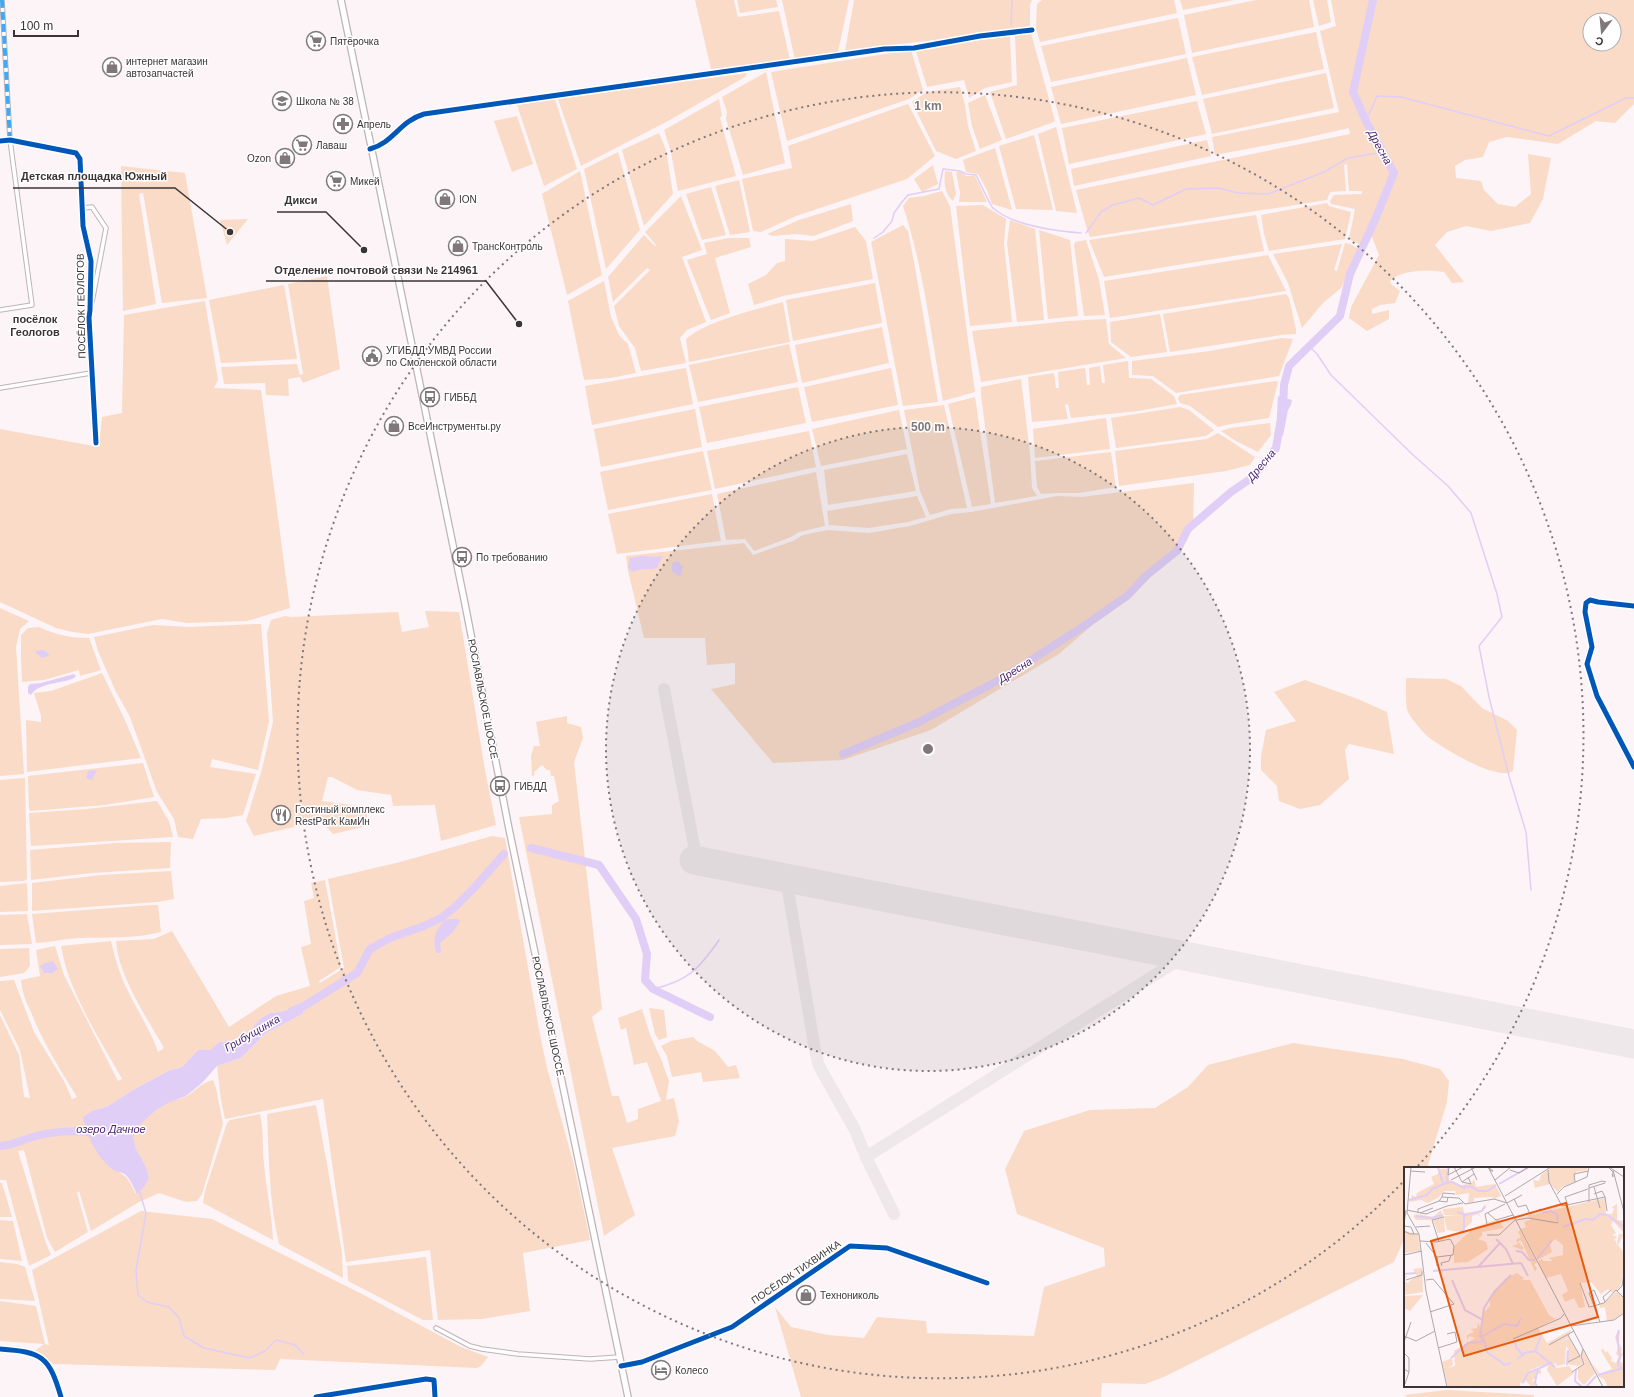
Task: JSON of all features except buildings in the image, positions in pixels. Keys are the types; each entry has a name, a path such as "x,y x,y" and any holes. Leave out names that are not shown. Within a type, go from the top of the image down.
{"main road":[{"name":"РОСЛАВЛЬСКОЕ ШОССЕ","path":"340,0 464,602 509,829 628,1397"}],"street":[{"path":"0,310 32,305 10,140 2,0"},
{"path":"370,149 381,146 410,120 424,114 884,49 914,48 980,36 1032,30"},
{"name":"ПОСЁЛОК ГЕОЛОГОВ","path":"0,142 10,140 76,153 80,159 83,226 91,261 90,310"},
{"name":"ПОСЁЛОК ГЕОЛОГОВ","path":"83,208 92,207 106,228 89,318 96,443"},
{"path":"0,388 91,373"},
{"path":"1634,606 1590,600 1586,603 1585,612 1592,647 1587,664 1597,696 1634,767"},
{"name":"ПОСЁЛОК ТИХВИНКА","path":"621,1366 642,1362 732,1326 850,1246 887,1248 987,1284"},
{"path":"436,1328 470,1346 482,1349 518,1354 590,1359 620,1357"},
{"path":"0,1349 32,1352 48,1363 55,1375 61,1397"},
{"path":"316,1397 426,1379 434,1380 435,1397"}],"shaded area":[{"path":"695,0 734,0 738,17 779,11 790,60 711,69"},
{"path":"737,0 776,0 778,7 740,13"},
{"path":"782,0 849,0 838,52 795,60"},
{"path":"854,0 1032,0 1030,5 1030,28 845,51"},
{"path":"1042,0 1174,0 1177,13 1040,42 1036,28 1037,4"},
{"path":"1180,0 1234,0 1183,10"},
{"path":"1256,0 1309,0 1314,27 1192,53 1184,15"},
{"path":"1313,0 1327,0 1331,22 1319,26"},
{"path":"1331,0 1634,0 1634,104 1615,123 1596,121 1558,144 1507,137 1489,142 1483,157 1465,160 1455,166 1456,178 1481,181 1484,190 1498,204 1515,207 1531,194 1528,154 1551,158 1543,199 1530,223 1491,231 1466,226 1447,232 1435,245 1464,282 1452,283 1444,272 1437,271 1408,272 1395,277 1390,281 1392,285 1400,291 1395,303 1380,305 1372,309 1372,314 1389,310 1389,319 1367,331 1349,318 1351,307 1379,255 1369,229 1361,245 1349,239 1355,209 1331,204 1330,201 1334,195 1362,194 1362,191 1349,191 1347,164 1344,165 1346,191 1330,192 1327,200 1090,237 1076,190 1350,134 1349,128 1215,155 1212,137 1339,112 1320,31 1336,26"},
{"path":"1178,18 1186,54 1051,82 1041,46"},
{"path":"1316,32 1324,69 1202,95 1192,57"},
{"path":"1031,33 1055,121 1006,139 990,92 1017,85 1015,35"},
{"path":"1010,36 1012,82 985,88 969,98 964,80 927,87 916,51 917,49"},
{"path":"911,50 923,90 909,99 787,141 771,72"},
{"path":"1187,58 1196,95 1061,124 1051,87"},
{"path":"766,72 785,163 743,175 726,119 727,112 722,97"},
{"path":"747,73 745,77 668,121 581,166 558,99"},
{"path":"1326,73 1334,108 1212,134 1203,99"},
{"path":"960,87 965,105 968,126 976,151 956,159 936,151 912,102 927,92"},
{"path":"985,95 1002,140 980,149 972,126 968,103"},
{"path":"555,99 577,169 544,186 517,105"},
{"path":"719,99 722,116 720,118 736,176 678,191 671,152 664,130"},
{"path":"1197,101 1206,134 1069,164 1062,128"},
{"path":"908,104 935,156 907,179 796,216 761,232 753,231 742,179 792,168 788,146"},
{"path":"517,116 533,164 512,172 494,121"},
{"path":"1056,127 1077,213 1056,211 1038,134"},
{"path":"659,133 666,150 673,194 644,226 622,150"},
{"path":"1034,135 1053,210 1016,209 999,146"},
{"path":"1207,140 1211,156 1074,186 1071,169"},
{"path":"995,148 1012,210 992,204 987,190 978,174 966,172 963,160"},
{"path":"618,152 640,230 606,269 584,169"},
{"path":"933,165 938,184 922,192 914,179"},
{"path":"121,166 185,173 207,298 162,303 143,193 139,194 156,304 123,311"},
{"path":"580,171 602,275 567,295 542,194"},
{"path":"945,171 952,172 956,194 953,201 946,191"},
{"path":"959,171 966,176 975,176 987,202 959,202 960,192 956,173"},
{"path":"739,180 750,232 730,235 715,186"},
{"path":"711,187 726,235 702,240 686,194"},
{"path":"942,191 950,206 975,392 943,401 922,278 903,206 909,198"},
{"path":"681,196 702,250 682,257 706,322 687,330 680,338 686,363 641,371 635,348 619,326 614,306 650,270 647,268 613,302 608,277 644,235 655,246 656,245 645,232"},
{"path":"1327,203 1329,206 1351,212 1345,239 1269,251 1261,215"},
{"path":"851,204 853,221 814,236 796,234 772,236 767,234 799,220"},
{"path":"983,205 1006,219 1004,243 1012,322 970,326 956,206"},
{"path":"1256,215 1264,251 1104,277 1089,240"},
{"path":"248,219 227,245 220,220"},
{"path":"1010,220 1035,229 1044,320 1017,322 1007,243"},
{"path":"903,225 908,231 938,402 903,406 871,242"},
{"path":"855,227 866,241 873,279 783,296 754,305 748,284 766,275 777,263 785,261 785,239 813,241"},
{"path":"1039,230 1070,240 1078,316 1048,319"},
{"path":"729,238 749,238 751,247 715,258 730,313 711,320 687,260 707,254 704,243"},
{"path":"1086,240 1099,280 1105,315 1084,316 1074,246 1075,242"},
{"path":"1345,243 1350,244 1360,250 1341,288 1323,303 1302,328 1288,283 1273,254 1342,244 1334,270 1337,271"},
{"path":"1268,255 1286,291 1110,318 1104,281"},
{"path":"327,276 340,369 303,383 300,377 288,379 289,396 266,395 265,383 224,384 221,367 297,364 300,375 303,374 288,284"},
{"path":"604,281 611,317 619,335 628,344 636,373 611,378 584,380 568,301"},
{"path":"875,283 882,323 793,341 786,300"},
{"path":"284,285 297,359 221,363 209,300"},
{"path":"1286,294 1289,298 1296,334 1170,352 1163,314"},
{"path":"205,301 218,380 214,388 261,390 290,608 247,621 187,623 162,619 88,634 56,628 0,602 0,429 99,447 102,417 122,413 124,315"},
{"path":"783,302 790,342 689,362 686,339 695,333 732,317"},
{"path":"1160,314 1167,352 1131,357 1111,342 1110,322"},
{"path":"1106,319 1109,344 1126,358 981,382 972,331 1068,321"},
{"path":"882,327 889,363 802,383 795,345"},
{"path":"1282,338 1293,339 1279,376 1176,393 1153,376 1132,375 1132,361 1210,351"},
{"path":"789,344 798,382 698,402 689,365"},
{"path":"1128,361 1129,378 1151,379 1174,396 1177,404 1138,411 1071,418 1068,404 1065,405 1068,419 1032,422 1028,377 1054,373 1056,388 1059,388 1058,372 1085,368 1087,385 1090,385 1089,368 1100,366 1102,383 1105,383 1103,365"},
{"path":"686,368 693,404 592,425 585,386"},
{"path":"891,368 898,405 812,422 804,387"},
{"path":"1021,379 1030,453 1032,488 1037,496 995,503 981,387"},
{"path":"1276,381 1278,382 1269,418 1218,427 1190,406 1180,403 1178,398 1180,395"},
{"path":"798,387 806,423 707,443 699,407"},
{"path":"975,397 991,504 972,507 948,404"},
{"path":"944,405 967,508 951,509 930,515 920,491 904,410"},
{"path":"1180,407 1189,410 1214,430 1206,436 1116,448 1111,418"},
{"path":"695,409 702,447 601,467 594,429"},
{"path":"899,410 907,449 821,466 812,429"},
{"path":"1106,418 1110,449 1035,458 1033,429"},
{"path":"1270,423 1271,435 1258,452 1236,441 1221,431 1230,428"},
{"path":"809,431 816,467 715,489 707,451"},
{"path":"1218,433 1255,457 1250,465 1226,471 1119,486 1115,451 1207,439"},
{"path":"703,451 712,490 608,510 600,472"},
{"path":"1111,452 1116,487 1079,493 1041,494 1037,487 1035,461"},
{"path":"907,454 916,491 828,505 824,470"},
{"path":"816,472 825,526 799,532 791,537 754,551 745,539 726,540 717,494"},
{"path":"1194,483 1193,529 1152,573 1059,654 931,730 843,760 773,763 711,689 735,684 735,663 707,665 705,638 644,638 628,571 626,556 744,543 753,555 793,541 803,535 828,530 869,533 910,526 951,514 971,512 1057,496 1081,497"},
{"path":"712,494 721,541 617,554 608,514"},
{"path":"917,496 926,517 908,522 868,528 829,525 827,511"},
{"path":"0,608 29,621 20,629 16,647 24,774 0,776"},
{"path":"425,611 459,612 485,770 496,825 441,841 435,805 393,806 391,795 357,790 332,777 328,777 322,801 367,807 367,826 333,834 321,821 254,836 246,821 262,769 273,722 267,633 271,620 285,616 291,617 398,612 402,632 429,627"},
{"path":"261,624 269,721 258,770 212,759 210,767 256,774 243,815 226,818 201,819 193,839 178,837 174,819 157,792 130,717 115,690 98,651 94,637 153,625 189,627"},
{"path":"39,627 64,636 89,638 101,670 80,676 79,670 44,680 22,682 21,635 28,628"},
{"path":"102,673 124,718 141,758 27,772 26,720 41,722 41,716 34,693 51,691"},
{"path":"1406,678 1446,679 1461,686 1482,708 1508,721 1517,730 1513,771 1505,773 1482,768 1456,755 1427,736 1408,712 1406,700"},
{"path":"1305,680 1358,699 1387,712 1394,754 1349,744 1345,750 1349,779 1320,805 1300,809 1279,801 1277,786 1261,770 1261,756 1266,730 1296,721 1274,692"},
{"path":"567,716 567,723 581,727 583,738 574,762 602,1009 592,1017 612,1096 619,1096 627,1123 638,1119 638,1109 661,1101 647,1062 634,1065 626,1028 621,1030 618,1018 642,1009 650,1035 669,1081 666,1100 674,1098 679,1121 675,1136 612,1148 635,1215 604,1236 519,817 552,814 552,805 559,801 554,776 551,776 550,770 547,770 542,765 534,772 535,775 532,776 531,756 534,746 540,746 536,722"},
{"path":"143,763 154,797 105,805 30,811 28,776"},
{"path":"25,778 27,879 24,881 0,882 0,780"},
{"path":"157,801 169,821 173,837 31,846 29,813 87,809"},
{"path":"492,836 505,838 540,1035 547,1068 574,1165 590,1240 523,1253 530,1311 482,1319 438,1320 430,1250 346,1262 323,1099 225,1119 217,1066 241,1058 265,1034 304,1013 299,1006 281,1012 270,1013 261,1018 251,1031 236,1040 219,1042 210,1050 198,1050 182,1067 168,1071 133,1090 108,1106 92,1111 114,1170 125,1176 136,1194 145,1165 135,1148 133,1140 134,1133 137,1128 152,1113 163,1105 187,1096 202,1085 213,1080 223,1124 202,1194 197,1201 186,1202 159,1193 139,1202 91,1231 79,1191 77,1193 88,1232 55,1252 47,1238 24,1150 18,1151 51,1255 29,1266 6,1180 0,1180 0,1015 19,1055 24,1097 30,1098 20,1050 0,1010 0,981 14,980 34,1032 65,1083 72,1099 77,1097 52,1056 26,1001 22,989 21,980 40,976 36,950 55,946 64,975 118,1081 122,1079 86,1014 70,980 61,946 111,941 123,979 158,1052 164,1048 134,996 122,968 116,941 154,939 172,931 229,1027 276,996 310,986 301,947 311,944 304,901 314,898 311,883 325,880 341,967 319,981 320,983 344,968 328,879 400,862"},
{"path":"171,842 170,868 92,873 31,880 30,850 117,843"},
{"path":"171,871 174,899 158,902 32,911 32,883 102,875"},
{"path":"27,883 28,911 0,912 0,886"},
{"path":"158,905 161,932 130,937 79,938 36,943 32,914"},
{"path":"27,914 32,944 0,945 0,915"},
{"path":"29,948 30,966 24,973 0,977 0,949"},
{"path":"649,1008 664,1010 667,1037 659,1040 655,1034"},
{"path":"693,1037 697,1041 715,1051 728,1067 736,1065 740,1078 703,1082 701,1072 672,1077 667,1056 661,1046 671,1041"},
{"path":"1293,1043 1403,1059 1440,1069 1449,1081 1447,1102 1427,1167 1404,1167 1404,1239 1394,1262 1164,1377 1145,1384 1102,1383 1101,1397 801,1397 775,1307 791,1327 828,1335 864,1338 877,1317 926,1321 927,1333 1034,1336 1044,1287 1105,1266 1104,1248 1017,1214 1005,1169 1024,1131 1090,1110 1155,1108 1188,1087 1208,1065"},
{"path":"316,1105 342,1253 343,1278 279,1244 273,1212 267,1114"},
{"path":"260,1114 263,1158 273,1240 203,1203 205,1191 227,1123 230,1120"},
{"path":"0,1183 2,1183 12,1217 0,1217"},
{"path":"141,1211 212,1219 362,1294 461,1347 488,1357 481,1366 477,1368 280,1359 275,1370 53,1364 32,1353 44,1344 0,1341 0,1301 36,1306 45,1344 49,1345 32,1270"},
{"path":"0,1220 13,1221 22,1261 0,1259"},
{"path":"426,1257 433,1320 423,1320 348,1281 347,1266"},
{"path":"0,1262 17,1264 25,1267 35,1301 0,1299"},
{"path":"1447,1390 1534,1395 1534,1397 1407,1397 1405,1395"}],"water":[{"path":"1278,396 1292,400 1288,410 1283,436 1276,432"},
{"path":"642,556 663,556 657,568 632,572 628,568 630,558"},
{"path":"678,561 683,567 680,577 672,571 672,563"},
{"path":"44,650 50,655 42,658 36,653 36,651"},
{"path":"74,674 76,676 74,678 45,685 31,695 28,693 28,687 30,684 41,683"},
{"path":"97,770 92,780 86,778 88,771"},
{"path":"447,919 458,919 460,921 453,932 440,943 441,953 437,953 434,944 437,930"},
{"path":"53,961 58,969 52,973 44,973 40,966"},
{"name":"озеро Дачное","path":"299,1006 304,1013 265,1034 241,1058 217,1066 202,1083 186,1096 168,1103 156,1110 135,1129 133,1138 136,1149 145,1165 149,1178 144,1187 137,1194 125,1175 108,1166 98,1154 90,1139 83,1117 92,1111 108,1106 133,1090 168,1071 182,1067 198,1050 210,1050 219,1042 236,1040 250,1031 261,1018 270,1013 281,1012"}],"waterway":[{"path":"1011,25 1012,0"},
{"name":"Дресна","path":"1283,408 1284,385 1289,366 1340,316 1350,274 1375,220 1394,173 1366,121 1353,92 1373,0"},
{"path":"1366,121 1377,96 1401,97 1549,136 1626,98 1634,98"},
{"path":"1086,233 1101,212 1113,205 1139,198 1153,205 1186,189 1219,188 1238,193 1268,194 1324,172 1348,158 1383,152"},
{"path":"874,238 883,232 892,221 894,213 908,195 939,189 943,169 976,175 992,207 1001,214 1023,223 1047,229 1081,233"},
{"path":"1309,346 1317,354 1331,375 1412,454 1448,486 1471,513 1497,594 1502,617 1479,646 1489,697 1509,776 1526,832 1531,890"},
{"name":"Дресна","path":"843,754 917,723 1003,678 1084,626 1127,596 1147,575 1177,551 1188,529 1231,492 1253,477 1276,448 1280,424"},
{"name":"Грибущинка","path":"531,848 599,865 636,919 647,954 645,980 653,989 710,1017"},
{"name":"Грибущинка","path":"292,1011 304,1006 357,973 370,949 390,938 424,926 441,918 456,906 474,888 504,854"},
{"name":"Грибущинка","path":"441,918 445,922"},
{"path":"653,989 684,978 699,966 719,940"},
{"name":"Грибущинка","path":"0,1146 13,1144 40,1135 56,1132 72,1131 95,1133"},
{"path":"139,1190 146,1213 136,1270 138,1295 147,1302 169,1307 179,1318 184,1336 204,1348 250,1358 265,1351 276,1340 295,1345 304,1354"}],"taxiway":[{"path":"664,689 697,861"},
{"path":"786,878 819,1066 855,1130 866,1157 894,1214"},
{"path":"866,1157 1185,956"}],"runway":[{"path":"694,860 1634,1044"}],"marked path":[{"path":"2,0 10,140"}],"cycle path":[{"path":"370,149 385,142 409,122 424,114 884,49 914,48 980,36 1032,30"},
{"path":"0,141 10,140 76,153 80,159 83,226 91,261 89,318 96,443"},
{"path":"1634,606 1590,600 1586,603 1585,612 1592,647 1587,664 1597,696 1634,767"},
{"path":"621,1366 642,1362 732,1327 850,1246 887,1248 987,1283"},
{"path":"0,1349 26,1352 42,1359 48,1365 57,1383 61,1397"},
{"path":"316,1397 426,1379 434,1380 435,1397"}],"place":[{"name":"Пятёрочка","path":"316,41"},
{"name":"интернет магазин автозапчастей","path":"112,67"},
{"name":"Школа № 38","path":"282,101"},
{"name":"Апрель","path":"343,124"},
{"name":"Лаваш","path":"302,145"},
{"name":"Ozon","path":"285,158"},
{"name":"Микей","path":"336,181"},
{"name":"ION","path":"445,199"},
{"name":"Детская площадка Южный","path":"230,232"},
{"name":"ТрансКонтроль","path":"458,246"},
{"name":"Дикси","path":"364,250"},
{"name":"Отделение почтовой связи № 214961","path":"519,324"},
{"name":"УГИБДД УМВД России по Смоленской области","path":"372,356"},
{"name":"ГИББД","path":"430,397"},
{"name":"ВсеИнструменты.ру","path":"394,426"},
{"name":"По требованию","path":"462,557"},
{"name":"ГИБДД","path":"500,786"},
{"name":"Гостиный комплекс RestPark КамИн","path":"281,815"},
{"name":"Технониколь","path":"806,1295"},
{"name":"Колесо","path":"661,1370"}],"district":[{"name":"посёлок Геологов","path":"35,325"}]}
